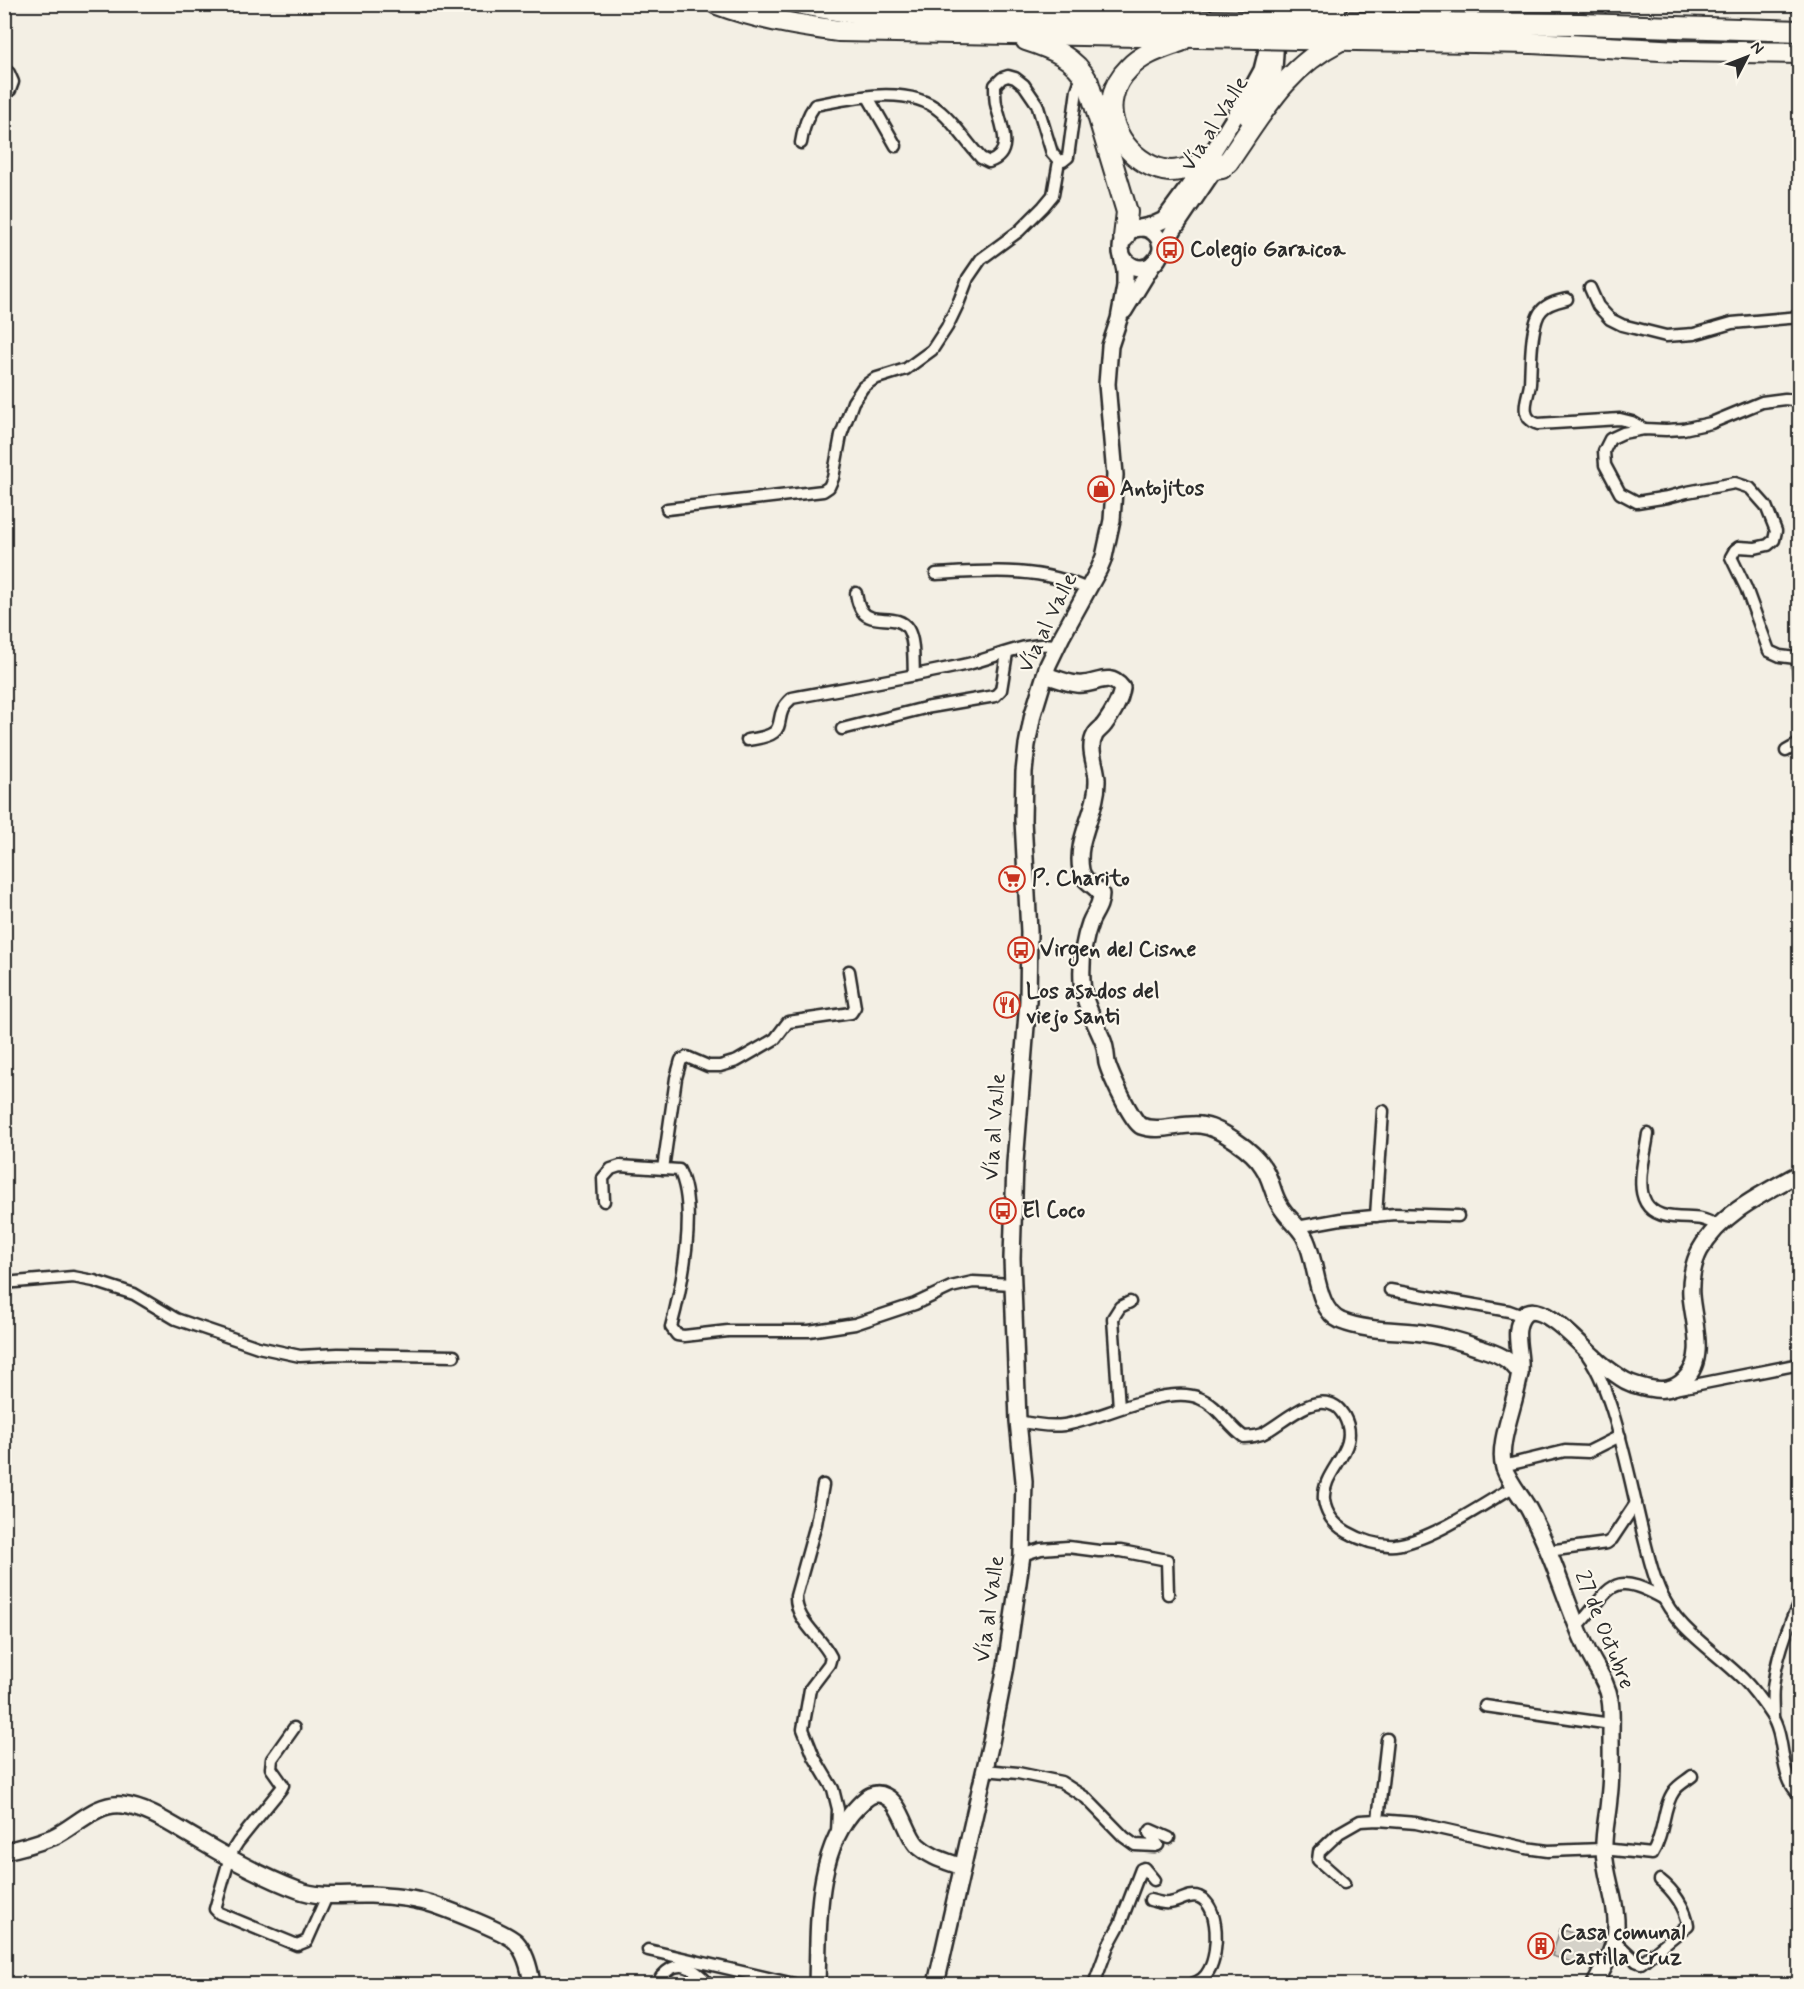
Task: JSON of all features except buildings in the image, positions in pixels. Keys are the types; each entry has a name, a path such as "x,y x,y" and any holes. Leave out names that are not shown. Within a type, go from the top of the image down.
{"highway":[{"path":"717,4 746,15 775,22 838,31 1192,37"},
{"path":"802,4 841,11 881,14 1262,22 1301,28 1341,39 1532,42 1679,51 1800,53"},
{"path":"1127,20 1169,4"},
{"path":"1301,28 1337,4"},
{"path":"1262,22 1192,37 1150,53 1129,68 1116,86 1112,115 1125,144 1141,160 1159,169 1170,171 1210,166 1222,168 1295,70 1341,39"},
{"path":"1301,28 1580,24 1800,31"},
{"path":"1010,34 1063,54 1083,72 1091,91 1127,212 1128,239"}],"street":[{"name":"Vía al Valle","path":"1128,239 1164,220 1210,166 1254,108 1274,70 1278,4"},
{"path":"1792,4 1800,6"},
{"name":"Vía al Valle","path":"936,1984 1007,1660 1022,1554 1024,1483 1018,1421 1012,1236 1014,1163 1028,1001 1029,932 1023,812 1024,772 1031,724 1045,675 1058,645 1089,590 1104,557 1115,497 1107,384 1110,346 1119,319 1174,229 1262,70 1267,50 1262,22"},
{"path":"4,69 9,73 13,82 10,90 4,94"},
{"path":"1059,161 1068,157 1077,90 1083,72"},
{"path":"801,143 806,121 815,105 868,96 912,98 939,110 981,158 989,162 998,159 1003,153 1005,138 995,102 995,85 1008,76 1024,85 1037,104 1052,153 1059,161"},
{"path":"868,96 896,146"},
{"path":"667,509 823,491 829,487 833,478 841,435 853,402 863,387 874,379 906,369 932,350 947,327 968,278 981,259 1019,231 1053,195 1059,161"},
{"path":"1151,231 1159,240 1160,252 1156,259 1145,267 1135,266 1126,261 1128,239 1151,231"},
{"path":"1119,319 1125,286 1128,239"},
{"path":"1590,288 1598,306 1610,319 1622,325 1666,336 1694,334 1732,323 1800,317"},
{"path":"1567,299 1541,310 1538,317 1531,350 1530,386 1525,411 1527,417 1531,422 1538,424 1620,419 1644,429"},
{"path":"1800,401 1785,399 1762,402 1711,423 1683,429 1644,429 1623,434 1610,439 1604,451 1605,465 1620,493 1637,502 1735,483 1750,488 1766,506 1776,531 1774,540 1768,545 1755,548 1739,547 1735,549 1731,557 1746,588 1770,651 1780,656 1796,658 1800,682"},
{"path":"936,574 993,571 1042,574 1077,584 1089,590"},
{"path":"856,593 864,614 870,618 898,621 909,630 914,675"},
{"path":"747,740 764,738 773,734 780,726 784,705 792,698 914,675 1045,644 1058,645"},
{"path":"842,729 925,708 995,696 1001,690 1007,653"},
{"path":"1045,675 1076,684 1109,679 1116,681 1122,688 1121,700 1094,736 1092,750 1098,782 1094,802 1083,832 1080,858 1081,873 1085,880 1101,894 1101,902 1091,921 1084,943 1082,984 1087,1007 1104,1045 1107,1064 1133,1119 1139,1125 1164,1128 1201,1125 1233,1139 1252,1153 1264,1168 1277,1202 1287,1218 1305,1238 1325,1307 1340,1321 1453,1338 1507,1358 1520,1374"},
{"path":"1786,751 1800,743"},
{"path":"663,1169 676,1078 681,1060 687,1057 708,1066 729,1064 775,1039 788,1022 851,1013 855,1007 849,971"},
{"path":"1376,1216 1383,1111"},
{"path":"1648,1134 1641,1181 1641,1196 1645,1203 1659,1214 1672,1217 1699,1217 1717,1226"},
{"path":"604,1201 603,1178 611,1169 620,1166 679,1170 684,1179 687,1233 683,1269 671,1327 677,1335 728,1331 809,1331 843,1326 889,1313 951,1287 973,1282 1013,1284"},
{"path":"1668,1390 1689,1376 1695,1365 1698,1351 1690,1292 1694,1265 1700,1250 1717,1226 1754,1200 1800,1173"},
{"path":"1297,1227 1341,1219 1395,1214 1458,1216"},
{"path":"4,1283 73,1277 94,1281 134,1294 176,1319 258,1347 300,1356 338,1354 454,1356"},
{"path":"1390,1290 1509,1311 1523,1316"},
{"path":"1119,1408 1113,1318 1120,1307 1130,1302"},
{"path":"1620,1436 1588,1452 1565,1451 1503,1466 1502,1451 1520,1374 1518,1330 1523,1316 1529,1311 1546,1316 1561,1326 1594,1358 1624,1381 1642,1387 1668,1390 1800,1364"},
{"path":"1575,1339 1592,1361 1607,1395 1620,1436 1654,1576 1664,1599 1694,1636 1743,1679 1773,1717 1780,1735 1788,1777 1792,1788 1800,1795"},
{"path":"1018,1421 1064,1425 1161,1397 1181,1395 1197,1397 1216,1409 1235,1431 1244,1437 1264,1432 1306,1406 1328,1404 1336,1406 1350,1429 1344,1455 1327,1482 1324,1500 1329,1516 1340,1528 1353,1536 1373,1543 1394,1545 1416,1539 1450,1524 1513,1487"},
{"name":"27 de Octubre","path":"1503,1466 1513,1487 1526,1504 1548,1551 1586,1649 1603,1678 1610,1699 1612,1769 1603,1849 1616,1916 1614,1940 1595,1984"},
{"path":"823,1485 816,1524 796,1596 796,1605 799,1615 828,1650 831,1657 829,1664 810,1689 803,1729 814,1757 833,1789 838,1809 836,1839"},
{"path":"1548,1551 1607,1543 1636,1503"},
{"path":"1022,1554 1041,1549 1076,1547 1099,1551 1121,1551 1167,1560 1168,1594"},
{"path":"1578,1626 1600,1597 1618,1584 1639,1586 1664,1599"},
{"path":"1773,1717 1773,1688 1777,1670 1789,1623 1800,1601"},
{"path":"1485,1707 1611,1724"},
{"path":"294,1728 272,1759 271,1768 283,1785 238,1842 230,1858 215,1909 219,1913 297,1945 307,1941 327,1896"},
{"path":"1378,1820 1387,1739"},
{"path":"984,1770 1018,1773 1061,1782 1086,1798 1124,1837 1135,1845 1157,1846 1158,1842 1149,1833 1151,1830 1169,1838"},
{"path":"1344,1883 1318,1860 1319,1852 1339,1833 1360,1821 1416,1823 1548,1851 1603,1849 1652,1854 1660,1841 1669,1800 1674,1791 1692,1776"},
{"path":"817,1984 819,1903 826,1869 836,1839 853,1811 867,1798 876,1793 886,1796 897,1808 906,1828 917,1844 934,1858 962,1867"},
{"path":"4,1851 55,1836 89,1815 109,1806 120,1805 139,1809 162,1819 251,1871 300,1891 327,1896 369,1895 421,1901 494,1929 515,1941 523,1953 532,1984"},
{"path":"1094,1984 1141,1869 1144,1868 1154,1880"},
{"path":"1614,1940 1641,1963 1688,1924 1671,1888 1660,1880"},
{"path":"1150,1900 1168,1903 1196,1896 1203,1899 1210,1909 1217,1943 1214,1960 1203,1979 1192,1984"},
{"path":"648,1950 794,1984"},
{"path":"661,1977 668,1969 685,1966 709,1984"}],"shaded area":[{"path":"1560,1929 1604,1943 1596,1969 1552,1956"}],"place":[{"name":"Colegio Garaicoa","path":"1170,250"},
{"name":"Antojitos","path":"1101,489"},
{"name":"P. Charito","path":"1012,879"},
{"name":"Virgen del Cisne","path":"1021,950"},
{"name":"Los asados del viejo santi","path":"1007,1005"},
{"name":"El Coco","path":"1003,1211"},
{"name":"Casa comunal Castilla Cruz","path":"1541,1946"}]}
